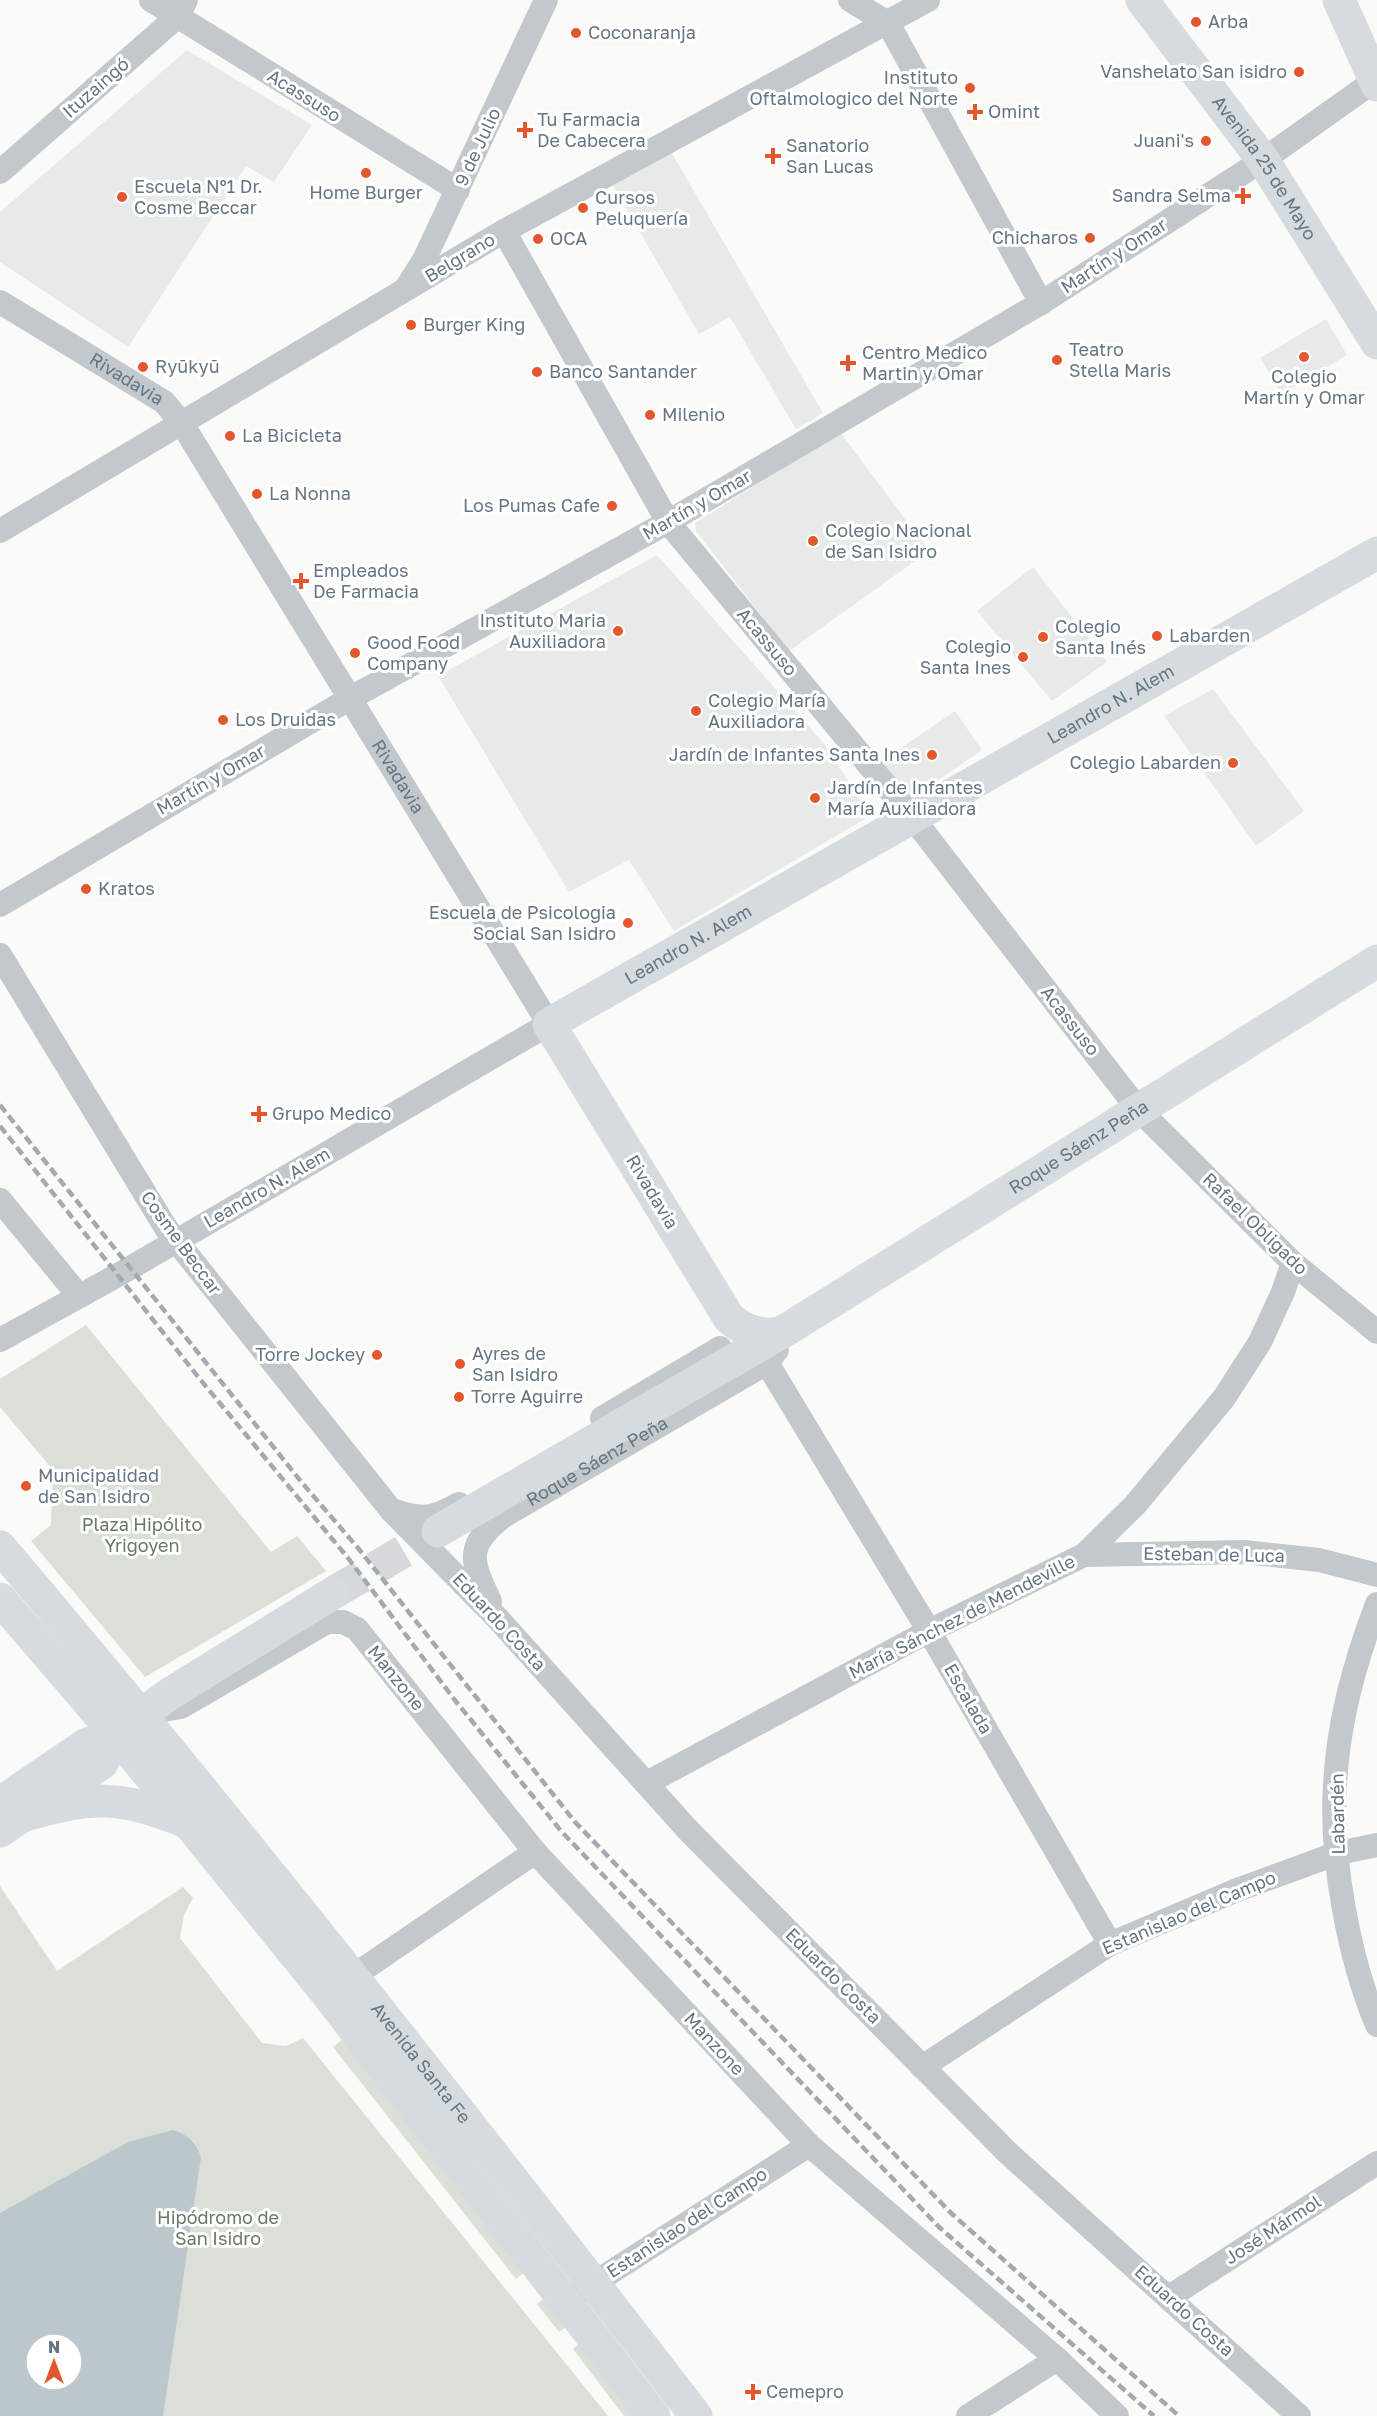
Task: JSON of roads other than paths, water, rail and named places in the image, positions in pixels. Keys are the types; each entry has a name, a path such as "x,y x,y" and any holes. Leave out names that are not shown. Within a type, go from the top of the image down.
{"main road":[{"name":"Avenida 25 de Mayo","path":"1142,0 1263,160 1377,343"},
{"path":"1339,0 1376,82"},
{"name":"Leandro N. Alem","path":"549,1024 1377,553"},
{"name":"Roque Sáenz Peña","path":"438,1531 781,1333 1377,961"},
{"name":"Rivadavia","path":"549,1024 725,1333 750,1332 766,1335 781,1333"},
{"path":"688,1385 707,1366 725,1333"},
{"path":"0,1547 129,1724"},
{"path":"7,1817 87,1744 129,1724 333,1593"},
{"path":"0,1599 129,1724"},
{"name":"Avenida Santa Fe","path":"129,1724 189,1823 324,1990 654,2416"},
{"name":"Avenida Santa Fe","path":"129,1724 352,1977 696,2416"},
{"path":"7,1817 99,1799 130,1803 189,1823"}],"street":[{"name":"Acassuso","path":"151,0 182,8 458,190"},
{"name":"9 de Julio","path":"404,291 424,260 546,0"},
{"path":"850,0 888,22 1041,303"},
{"name":"Belgrano","path":"0,531 504,231 928,0"},
{"name":"Ituzaingó","path":"0,172 182,8"},
{"name":"Martín y Omar","path":"0,904 350,699 668,522 1041,303 1263,160 1376,82"},
{"name":"Acassuso","path":"504,231 668,522 912,817 1138,1109"},
{"name":"Rivadavia","path":"0,302 164,402 181,422 549,1024"},
{"name":"Cosme Beccar","path":"0,955 175,1241 391,1510"},
{"name":"Leandro N. Alem","path":"0,1340 549,1024"},
{"name":"Rafael Obligado","path":"1138,1109 1293,1263 1377,1332"},
{"path":"0,1200 79,1296"},
{"name":"María Sánchez de Mendeville","path":"647,1784 929,1631 1084,1555 1135,1505 1224,1398 1260,1342 1283,1292 1293,1263"},
{"name":"Roque Sáenz Peña","path":"391,1510 416,1518 438,1516 725,1333"},
{"path":"767,1363 777,1350 781,1333"},
{"name":"Roque Sáenz Peña","path":"499,1620 476,1572 474,1552 484,1531 505,1515 767,1363"},
{"name":"Escalada","path":"767,1363 929,1631 1110,1944"},
{"name":"Eduardo Costa","path":"391,1510 499,1620 688,1830 1008,2153 1299,2416"},
{"name":"Esteban de Luca","path":"1084,1555 1244,1552 1319,1560 1377,1575"},
{"name":"Labardén","path":"1377,1604 1361,1645 1344,1714 1334,1786 1338,1854 1347,1927 1367,2001 1377,2025"},
{"name":"Manzone","path":"129,1724 181,1707 327,1622 343,1622 357,1629 534,1852 809,2145 1057,2359 1117,2416"},
{"name":"Estanislao del Campo","path":"922,2067 1110,1944 1237,1890 1338,1854 1377,1845"},
{"path":"352,1977 534,1852"},
{"name":"Estanislao del Campo","path":"565,2301 809,2145"},
{"name":"José Mármol","path":"1169,2297 1377,2163"},
{"path":"968,2416 1057,2359"}],"tunnel":[{"path":"333,1593 438,1531"}],"railway":[{"path":"0,1105 303,1484 358,1548 575,1822 951,2213 1179,2416"},
{"path":"0,1126 199,1378 348,1558 454,1699 561,1831 939,2227 1154,2416"}],"place":[{"name":"Arba","path":"1196,22"},
{"name":"Coconaranja","path":"576,33"},
{"name":"Vanshelato San isidro","path":"1299,72"},
{"name":"Instituto Oftalmologico del Norte","path":"970,88"},
{"name":"Omint","path":"975,112"},
{"name":"Tu Farmacia De Cabecera","path":"525,130"},
{"name":"Juani's","path":"1206,141"},
{"name":"Sanatorio San Lucas","path":"773,156"},
{"name":"Home Burger","path":"366,173"},
{"name":"Sandra Selma","path":"1243,196"},
{"name":"Escuela Nº1 Dr. Cosme Beccar","path":"122,197"},
{"name":"Cursos Peluquería","path":"583,208"},
{"name":"Chicharos","path":"1090,238"},
{"name":"OCA","path":"538,239"},
{"name":"Burger King","path":"411,325"},
{"name":"Colegio Martín y Omar","path":"1304,357"},
{"name":"Teatro Stella Maris","path":"1057,360"},
{"name":"Centro Medico Martin y Omar","path":"848,363"},
{"name":"Ryūkyū","path":"143,367"},
{"name":"Banco Santander","path":"537,372"},
{"name":"Milenio","path":"650,415"},
{"name":"La Bicicleta","path":"230,436"},
{"name":"La Nonna","path":"257,494"},
{"name":"Los Pumas Cafe","path":"612,506"},
{"name":"Colegio Nacional de San Isidro","path":"813,541"},
{"name":"Empleados De Farmacia","path":"301,581"},
{"name":"Instituto Maria Auxiliadora","path":"618,631"},
{"name":"Labarden","path":"1157,636"},
{"name":"Colegio Santa Inés","path":"1043,637"},
{"name":"Good Food Company","path":"355,653"},
{"name":"Colegio Santa Ines","path":"1023,657"},
{"name":"Colegio María Auxiliadora","path":"696,711"},
{"name":"Los Druidas","path":"223,720"},
{"name":"Jardín de Infantes Santa Ines","path":"932,755"},
{"name":"Colegio Labarden","path":"1233,763"},
{"name":"Jardín de Infantes María Auxiliadora","path":"815,798"},
{"name":"Kratos","path":"86,889"},
{"name":"Escuela de Psicologia Social San Isidro","path":"628,923"},
{"name":"Grupo Medico","path":"259,1114"},
{"name":"Torre Jockey","path":"377,1355"},
{"name":"Ayres de San Isidro","path":"460,1364"},
{"name":"Torre Aguirre","path":"459,1397"},
{"name":"Municipalidad de San Isidro","path":"26,1486"},
{"name":"Cemepro","path":"753,2392"}],"park label":[{"name":"Plaza Hipólito Yrigoyen","path":"142,1535"},
{"name":"Hipódromo de San Isidro","path":"218,2228"}]}
